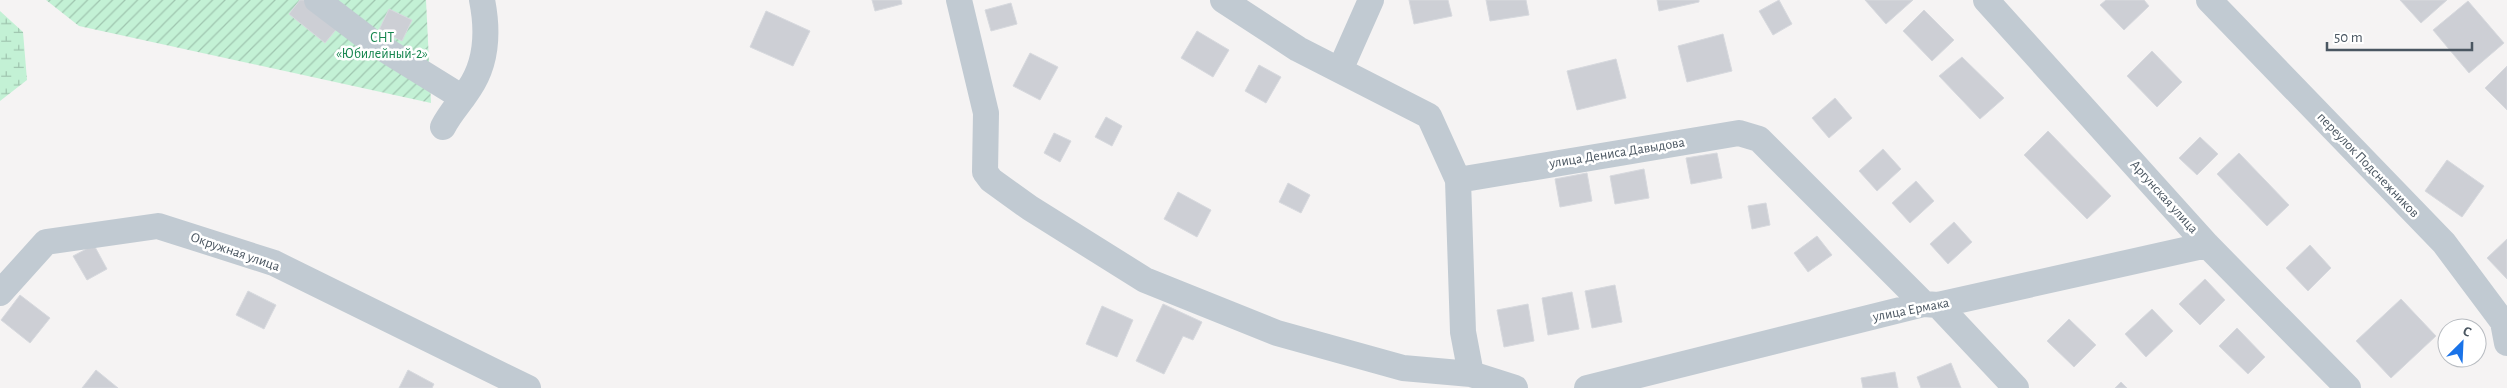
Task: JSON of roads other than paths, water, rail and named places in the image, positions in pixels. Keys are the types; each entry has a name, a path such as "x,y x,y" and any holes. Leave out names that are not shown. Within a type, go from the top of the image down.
{"street":[{"path":"317,0 371,41 463,98"},
{"path":"443,127 471,88 485,48 486,20 482,0"},
{"path":"959,0 986,112 984,172 991,180 1030,208 1145,280 1277,333 1403,368 1444,370 1471,374 1515,388"},
{"path":"1223,0 1298,49 1429,116 1458,180 1464,332 1471,374"},
{"path":"1340,70 1371,0"},
{"name":"Аргунская улица","path":"1986,0 2207,245 2348,388"},
{"name":"переулок Подснежников","path":"2209,0 2444,243 2503,322 2507,343"},
{"name":"улица Дениса Давыдова","path":"1458,180 1739,133 1759,139 2016,388"},
{"name":"Окружная улица","path":"0,293 46,242 158,226 274,263 528,388"},
{"name":"улица Ермака","path":"1587,388 1931,305 2207,245"}],"park label":[{"name":"СНТ «Юбилейный-2»","path":"382,46"}]}
